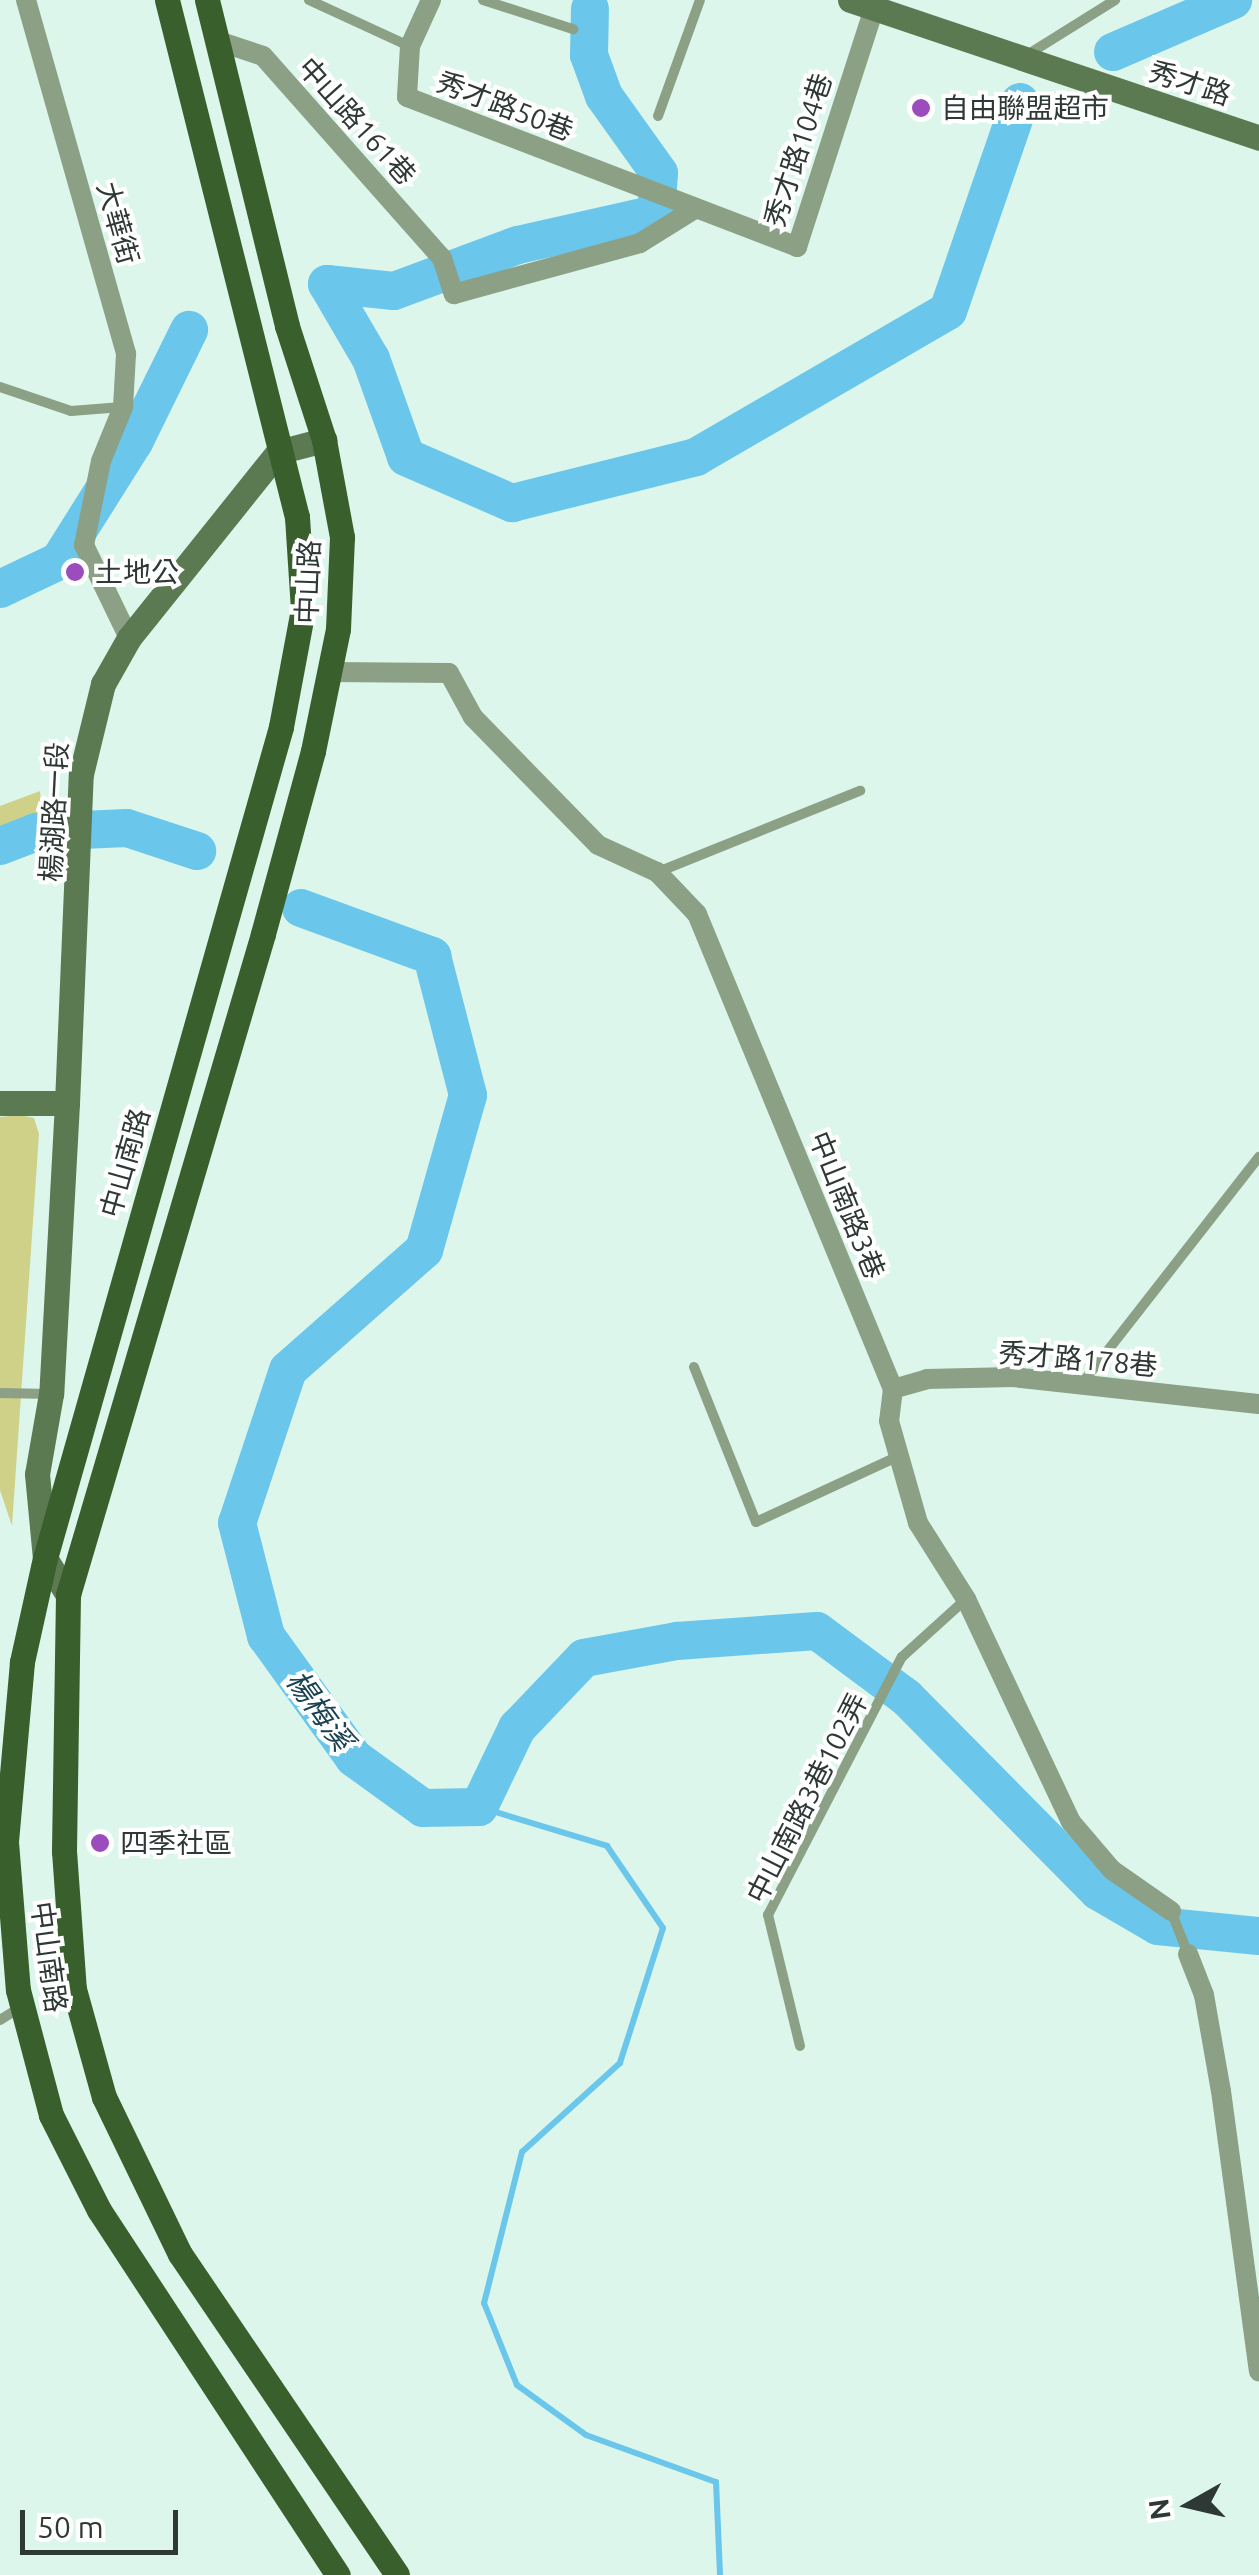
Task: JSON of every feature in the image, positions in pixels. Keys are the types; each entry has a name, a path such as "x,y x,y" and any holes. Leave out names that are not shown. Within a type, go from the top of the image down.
{"main road":[{"name":"中山路","path":"167,0 297,517 304,609 281,727 221,930"},
{"path":"207,0 218,41"},
{"name":"中山路","path":"218,41 287,326 324,440 342,537 329,672 263,934"},
{"name":"中山南路","path":"221,930 45,1558 6,1756 6,1842 22,2006 51,2115 99,2210 338,2575"},
{"name":"中山南路","path":"263,934 68,1595 66,1871 74,1989 104,2097 180,2254 396,2575"}],"street":[{"name":"大華街","path":"26,0 126,354 124,407 100,462 84,545 129,638"},
{"name":"秀才路50巷","path":"431,0 410,46 407,97 685,207"},
{"path":"862,4 1022,58"},
{"name":"秀才路104巷","path":"685,207 796,247 862,4"},
{"name":"中山路161巷","path":"218,41 262,56 442,258 454,294 484,290 640,244 685,207"},
{"name":"秀才路","path":"1022,58 1259,138"},
{"path":"278,452 324,440"},
{"name":"楊湖路一段","path":"68,1595 45,1558 37,1474 51,1394 80,909 82,774 103,684 129,638 278,452"},
{"name":"中山南路3巷","path":"329,672 450,673 472,717 598,845 657,872 697,914 893,1389 888,1421 902,1454 918,1523 966,1599 1071,1822 1112,1870 1171,1911"},
{"path":"0,1103 68,1103"},
{"name":"秀才路178巷","path":"893,1389 927,1379 1013,1377 1259,1404"},
{"path":"1188,1954 1204,1995 1222,2091 1259,2371"}],"lane":[{"path":"309,0 410,46"},
{"path":"483,0 572,29"},
{"path":"658,116 700,0"},
{"path":"1022,58 1115,0"},
{"path":"0,387 71,411 124,407"},
{"path":"657,872 860,792"},
{"path":"1079,1386 1259,1157"},
{"path":"694,1368 756,1522 902,1454"},
{"path":"0,1393 51,1394"},
{"name":"中山南路3巷102弄","path":"800,2046 768,1915 902,1657 966,1599"},
{"path":"1171,1911 1188,1954"},
{"path":"0,2020 22,2006"}],"green space":[{"path":"40,791 42,816 0,832 0,806"},
{"path":"0,1117 34,1118 39,1134 12,1526 0,1490"}],"waterway":[{"path":"1113,52 1233,0"},
{"path":"327,284 394,291 518,245 656,214 659,173 604,96 589,55 590,9"},
{"path":"327,284 371,359 406,457 512,503 696,457 948,311 1020,102"},
{"path":"0,589 59,561 134,442 189,330"},
{"name":"楊梅溪","path":"0,846 36,832 127,828 197,851"},
{"name":"楊梅溪","path":"301,908 432,956 468,1095 424,1250 288,1370 237,1523 266,1636 354,1758 423,1808 479,1807 517,1728 584,1658 677,1641 817,1631 906,1697 1098,1891 1158,1926 1259,1936"},
{"path":"479,1807 607,1846 663,1928 620,2063 522,2152 484,2303 517,2385 586,2435 716,2482 720,2575"}],"place":[{"name":"自由聯盟超市","path":"921,108"},
{"name":"土地公","path":"75,572"},
{"name":"四季社區","path":"100,1843"}]}
